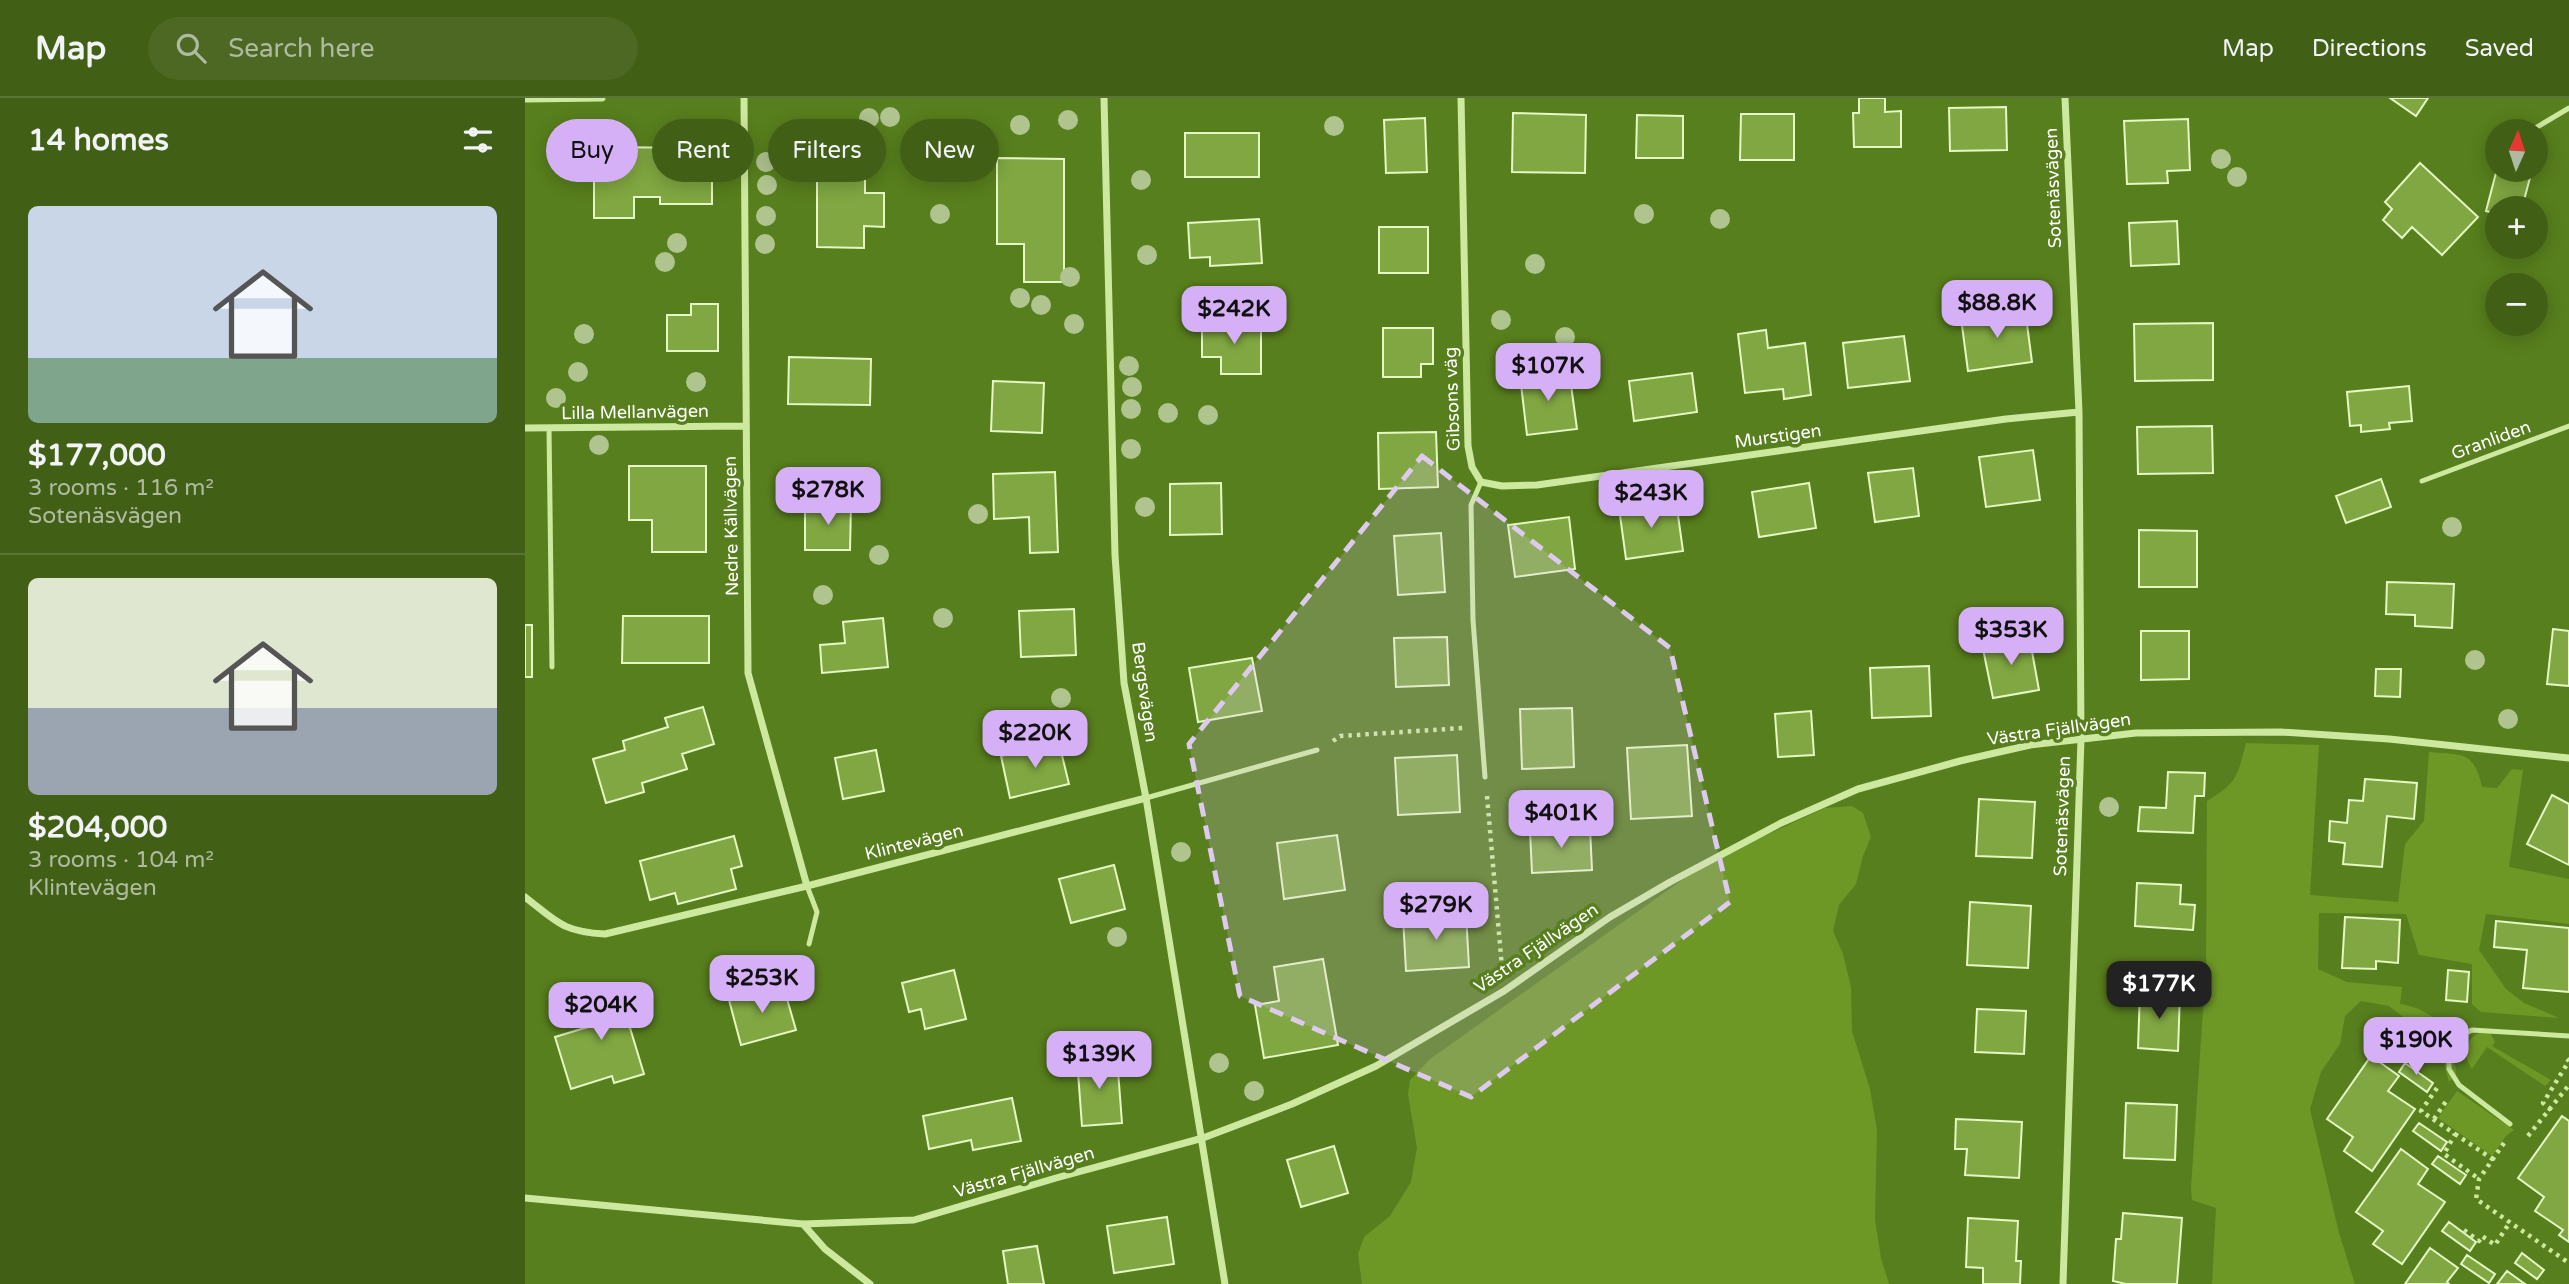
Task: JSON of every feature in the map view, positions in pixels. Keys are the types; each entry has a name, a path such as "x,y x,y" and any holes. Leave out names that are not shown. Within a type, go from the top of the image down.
{"street":[{"path":"525,99 601,98"},
{"name":"Nedre Källvägen","path":"744,98 748,673 807,886"},
{"name":"Bergsvägen","path":"1104,98 1115,555 1124,682 1146,798 1225,1284"},
{"name":"Gibsons väg","path":"1461,98 1468,446 1472,467 1481,482"},
{"name":"Sotenäsvägen","path":"2063,1284 2081,739 2078,412 2066,98"},
{"name":"Murstigen","path":"1481,482 1502,486 1537,485 2006,419 2078,412"},
{"name":"Lilla Mellanvägen","path":"525,428 745,426"},
{"name":"Västra Fjällvägen","path":"525,1198 803,1224 914,1220 1203,1138 1292,1104 1376,1066 1504,991 1609,917 1670,881 1781,823 1847,794 1960,761 2030,746 2136,733 2281,732 2389,739 2569,758"},
{"name":"Klintevägen","path":"525,897 563,927 579,933 605,934 807,886 1146,798"},
{"path":"803,1224 825,1249 870,1284"}],"lane":[{"path":"2548,120 2569,108"},
{"name":"Granliden","path":"2422,481 2569,426"},
{"path":"549,428 552,667"},
{"path":"1481,482 1471,505 1473,620 1485,778"},
{"name":"Klintevägen","path":"1146,798 1317,750"},
{"name":"Nedre Källvägen","path":"807,886 817,912 809,944"},
{"path":"2509,1124 2459,1085 2449,1069 2449,1045 2454,1039 2472,1030 2569,1036"}],"path":[{"path":"1317,750 1340,736 1480,726"},
{"path":"1485,778 1504,991"},
{"path":"2400,1021 2431,1044"},
{"path":"2551,1110 2543,1103 2569,1061"},
{"path":"2444,1078 2421,1111 2494,1160"},
{"path":"2523,1142 2569,1085"},
{"path":"2434,1119 2442,1107"},
{"path":"2455,1134 2444,1154 2479,1179"},
{"path":"2503,1145 2479,1179 2476,1199 2569,1263"},
{"path":"2464,1230 2479,1241 2482,1236 2495,1245 2509,1222"}],"highlighted area":[{"path":"1422,456 1670,648 1730,902 1471,1097 1240,996 1189,744"}],"green space":[{"path":"2246,743 2319,745 2310,895 2398,902 2405,844 2424,821 2429,752 2458,755 2470,760 2479,775 2482,787 2497,788 2512,769 2523,770 2509,867 2569,879 2569,924 2486,914 2479,950 2506,989 2524,1003 2559,1018 2481,1012 2472,1004 2472,964 2419,955 2406,914 2319,913 2318,969 2347,982 2402,987 2400,1004 2426,1013 2441,1026 2456,1070 2449,1082 2441,1052 2435,1041 2389,1006 2361,1001 2345,1016 2340,1044 2321,1072 2310,1109 2339,1233 2355,1284 2212,1284 2216,1208 2192,1200 2206,966 2207,801 2225,789 2235,778"},
{"path":"1852,806 1863,813 1871,837 1856,884 1839,905 1833,931 1843,954 1851,987 1852,1031 1870,1089 1877,1130 1875,1220 1881,1258 1889,1284 1362,1284 1358,1254 1364,1237 1390,1216 1411,1182 1417,1148 1408,1094 1410,1080 1430,1059 1685,878 1747,844 1825,808"},
{"path":"2484,1031 2490,1032 2495,1042 2492,1046 2551,1080 2545,1086 2487,1047 2472,1069 2467,1057 2467,1046 2473,1037"},
{"path":"2457,1091 2514,1130 2506,1136 2492,1156 2438,1118"}],"building":[{"path":"1859,98 1885,98 1885,112 1901,111 1901,147 1854,147 1853,113 1859,113"},
{"path":"2390,98 2428,98 2416,116"},
{"path":"2006,107 2007,150 1950,151 1949,108"},
{"path":"1513,113 1586,115 1585,173 1512,172"},
{"path":"1741,114 1794,114 1794,160 1740,160"},
{"path":"1637,115 1683,116 1683,158 1636,158"},
{"path":"1425,118 1427,172 1386,173 1384,120"},
{"path":"2188,119 2190,170 2167,171 2168,183 2127,184 2124,121"},
{"path":"1185,133 1259,133 1259,177 1185,177"},
{"path":"638,147 652,147 652,182 712,182 712,204 660,204 660,197 634,197 634,218 594,218 594,182 638,182"},
{"path":"999,158 1064,159 1064,282 1024,282 1024,244 997,244"},
{"path":"2420,163 2478,217 2442,255 2412,227 2402,238 2383,220 2392,209 2385,202"},
{"path":"817,182 865,182 865,193 884,193 884,227 864,226 864,248 817,247"},
{"path":"2494,182 2529,182 2525,196 2490,196"},
{"path":"1259,219 1262,263 1210,266 1210,257 1190,258 1188,223"},
{"path":"2177,221 2179,264 2131,266 2129,223"},
{"path":"1379,227 1428,227 1428,273 1379,273"},
{"path":"691,304 718,304 718,351 667,351 667,315 691,315"},
{"path":"2025,309 2032,362 1968,371 1961,318"},
{"path":"1202,321 1261,322 1261,374 1221,374 1221,357 1202,357"},
{"path":"2213,323 2213,380 2135,381 2134,324"},
{"path":"1383,328 1433,328 1433,364 1421,364 1421,377 1383,377"},
{"path":"1766,330 1768,348 1805,343 1811,395 1784,399 1783,389 1745,393 1738,334"},
{"path":"1904,336 1910,381 1848,388 1843,343"},
{"path":"789,357 871,359 870,405 788,404"},
{"path":"1569,370 1577,429 1527,435 1520,376"},
{"path":"1692,373 1697,412 1634,421 1629,381"},
{"path":"993,381 1044,383 1042,433 991,431"},
{"path":"2409,386 2412,421 2389,423 2390,429 2361,432 2361,425 2350,426 2347,392"},
{"path":"2212,426 2213,473 2138,474 2137,427"},
{"path":"1436,432 1438,487 1379,489 1378,433"},
{"path":"2033,450 2040,500 1986,507 1979,457"},
{"path":"629,466 706,466 706,552 652,552 652,520 629,520"},
{"path":"1913,468 1919,516 1875,522 1868,473"},
{"path":"1055,472 1058,552 1030,553 1029,517 994,519 993,474"},
{"path":"2381,479 2391,507 2346,523 2336,496"},
{"path":"1221,483 1222,534 1170,535 1170,484"},
{"path":"1809,483 1816,528 1759,537 1752,492"},
{"path":"1676,501 1683,551 1626,559 1619,508"},
{"path":"805,503 851,504 850,550 805,550"},
{"path":"1569,517 1575,569 1515,577 1508,525"},
{"path":"2139,530 2197,531 2197,587 2139,587"},
{"path":"1441,533 1445,592 1398,595 1394,536"},
{"path":"2387,582 2454,584 2452,628 2415,626 2415,615 2386,614"},
{"path":"1074,609 1076,655 1021,657 1019,611"},
{"path":"623,616 709,616 709,663 622,663"},
{"path":"883,618 888,667 822,673 820,645 845,643 843,622"},
{"path":"525,625 532,625 532,677 525,677"},
{"path":"2553,629 2569,631 2569,686 2547,684"},
{"path":"2141,631 2189,631 2189,679 2141,680"},
{"path":"2029,635 2039,690 1993,698 1982,644"},
{"path":"1447,637 1449,685 1396,687 1394,638"},
{"path":"1252,658 1262,711 1198,722 1189,668"},
{"path":"1929,666 1931,716 1872,718 1870,668"},
{"path":"2376,669 2401,669 2400,697 2375,696"},
{"path":"703,707 714,744 682,754 687,769 642,783 644,792 606,803 593,759 625,750 623,741 668,727 665,718"},
{"path":"1572,708 1574,767 1522,769 1520,709"},
{"path":"1811,711 1814,755 1778,757 1775,714"},
{"path":"1059,743 1069,784 1010,798 1001,756"},
{"path":"1687,745 1692,816 1631,819 1627,748"},
{"path":"876,750 884,791 843,799 835,758"},
{"path":"1457,755 1460,812 1398,815 1395,758"},
{"path":"2168,772 2205,773 2204,796 2195,796 2193,833 2138,831 2140,807 2166,808"},
{"path":"2365,779 2417,783 2414,819 2387,816 2382,867 2343,864 2345,843 2329,841 2330,821 2347,823 2349,800 2363,801"},
{"path":"2552,795 2569,804 2569,865 2527,844"},
{"path":"1979,799 2035,802 2032,858 1976,856"},
{"path":"1590,828 1592,870 1532,873 1530,831"},
{"path":"1337,835 1345,890 1284,899 1277,843"},
{"path":"734,836 742,866 731,869 736,889 678,904 675,893 650,900 640,861"},
{"path":"1114,865 1125,909 1071,923 1059,879"},
{"path":"2137,883 2181,885 2180,904 2195,905 2193,930 2135,926"},
{"path":"1970,902 2031,906 2028,968 1967,965"},
{"path":"1466,913 1469,967 1406,971 1403,917"},
{"path":"2345,917 2400,920 2398,963 2376,961 2376,969 2342,968"},
{"path":"2496,921 2569,928 2569,992 2523,988 2527,950 2494,947"},
{"path":"1323,959 1338,1045 1264,1058 1255,1005 1279,1001 1274,967"},
{"path":"954,970 966,1019 925,1029 921,1009 909,1012 902,983"},
{"path":"2448,970 2469,972 2467,1002 2446,1000"},
{"path":"617,985 644,1074 614,1083 612,1076 571,1089 555,1037 588,1027 579,996"},
{"path":"783,985 796,1030 741,1045 729,1000"},
{"path":"2140,991 2180,993 2178,1051 2138,1048"},
{"path":"1977,1009 2026,1011 2024,1054 1975,1052"},
{"path":"2389,1032 2417,1052 2411,1060 2382,1041"},
{"path":"2371,1056 2399,1076 2388,1091 2415,1109 2372,1171 2344,1151 2353,1137 2327,1119"},
{"path":"1117,1057 1122,1123 1082,1126 1077,1059"},
{"path":"2405,1063 2433,1083 2427,1092 2399,1072"},
{"path":"1012,1098 1021,1141 973,1150 971,1140 929,1149 923,1116"},
{"path":"2126,1103 2177,1105 2175,1160 2124,1158"},
{"path":"2562,1116 2569,1121 2569,1242 2559,1235 2563,1230 2535,1211 2544,1197 2518,1178"},
{"path":"1956,1119 2022,1122 2019,1178 1965,1175 1967,1149 1955,1149"},
{"path":"2419,1123 2447,1142 2441,1151 2413,1131"},
{"path":"1334,1146 1348,1193 1301,1207 1287,1160"},
{"path":"2401,1149 2428,1169 2418,1184 2445,1202 2402,1264 2373,1244 2383,1231 2356,1212"},
{"path":"2438,1156 2466,1175 2460,1184 2432,1164"},
{"path":"2123,1213 2182,1218 2177,1284 2126,1284 2113,1281 2116,1239 2121,1239"},
{"path":"1167,1217 1174,1264 1114,1273 1107,1226"},
{"path":"1968,1218 2018,1221 2016,1261 2021,1261 2020,1284 1983,1284 1983,1268 1966,1267"},
{"path":"2449,1222 2476,1242 2470,1251 2442,1231"},
{"path":"1037,1246 1044,1284 1008,1284 1003,1251"},
{"path":"2430,1248 2458,1268 2447,1282 2449,1284 2405,1284"},
{"path":"2522,1253 2544,1270 2537,1279 2515,1263"},
{"path":"2467,1255 2495,1274 2489,1283 2461,1264"},
{"path":"2507,1271 2525,1284 2497,1284"}]}
